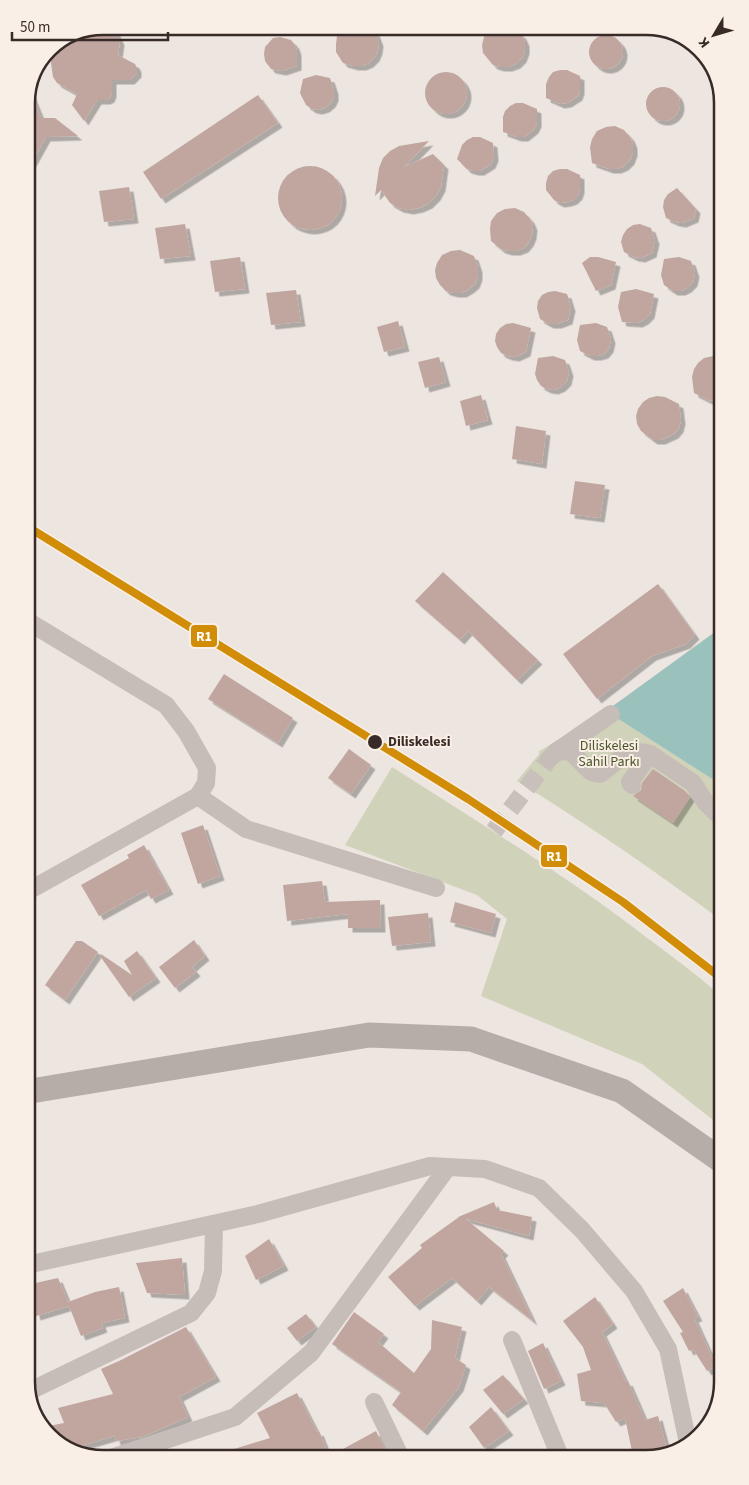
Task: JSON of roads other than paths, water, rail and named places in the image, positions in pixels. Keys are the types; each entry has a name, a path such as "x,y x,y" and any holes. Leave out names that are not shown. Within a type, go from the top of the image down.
{"main road":[{"path":"35,1090 369,1035 470,1039 622,1091 714,1155"}],"street":[{"path":"35,626 166,705 186,731 207,768 206,783 198,796 35,887"},
{"path":"611,714 553,756 567,751 571,752 587,769 600,774 618,754 642,751 650,754 694,783 706,803 714,811"},
{"path":"632,784 630,782 650,754"},
{"path":"198,796 246,829 436,888"},
{"path":"688,800 706,803"},
{"path":"35,1263 258,1214 430,1166 486,1169 539,1188 582,1230 634,1291 668,1349 687,1436"},
{"path":"135,1450 235,1417 311,1353 448,1167"},
{"path":"35,1388 191,1313 208,1293 213,1270 214,1224"},
{"path":"512,1340 557,1450"},
{"path":"374,1402 397,1450"}],"water":[{"path":"714,633 714,780 606,711"}],"tunnel":[{"path":"494,831 549,759"}],"place":[{"name":"Diliskelesi","path":"375,742"}],"park label":[{"name":"Diliskelesi Sahil Parkı","path":"609,754"}]}
